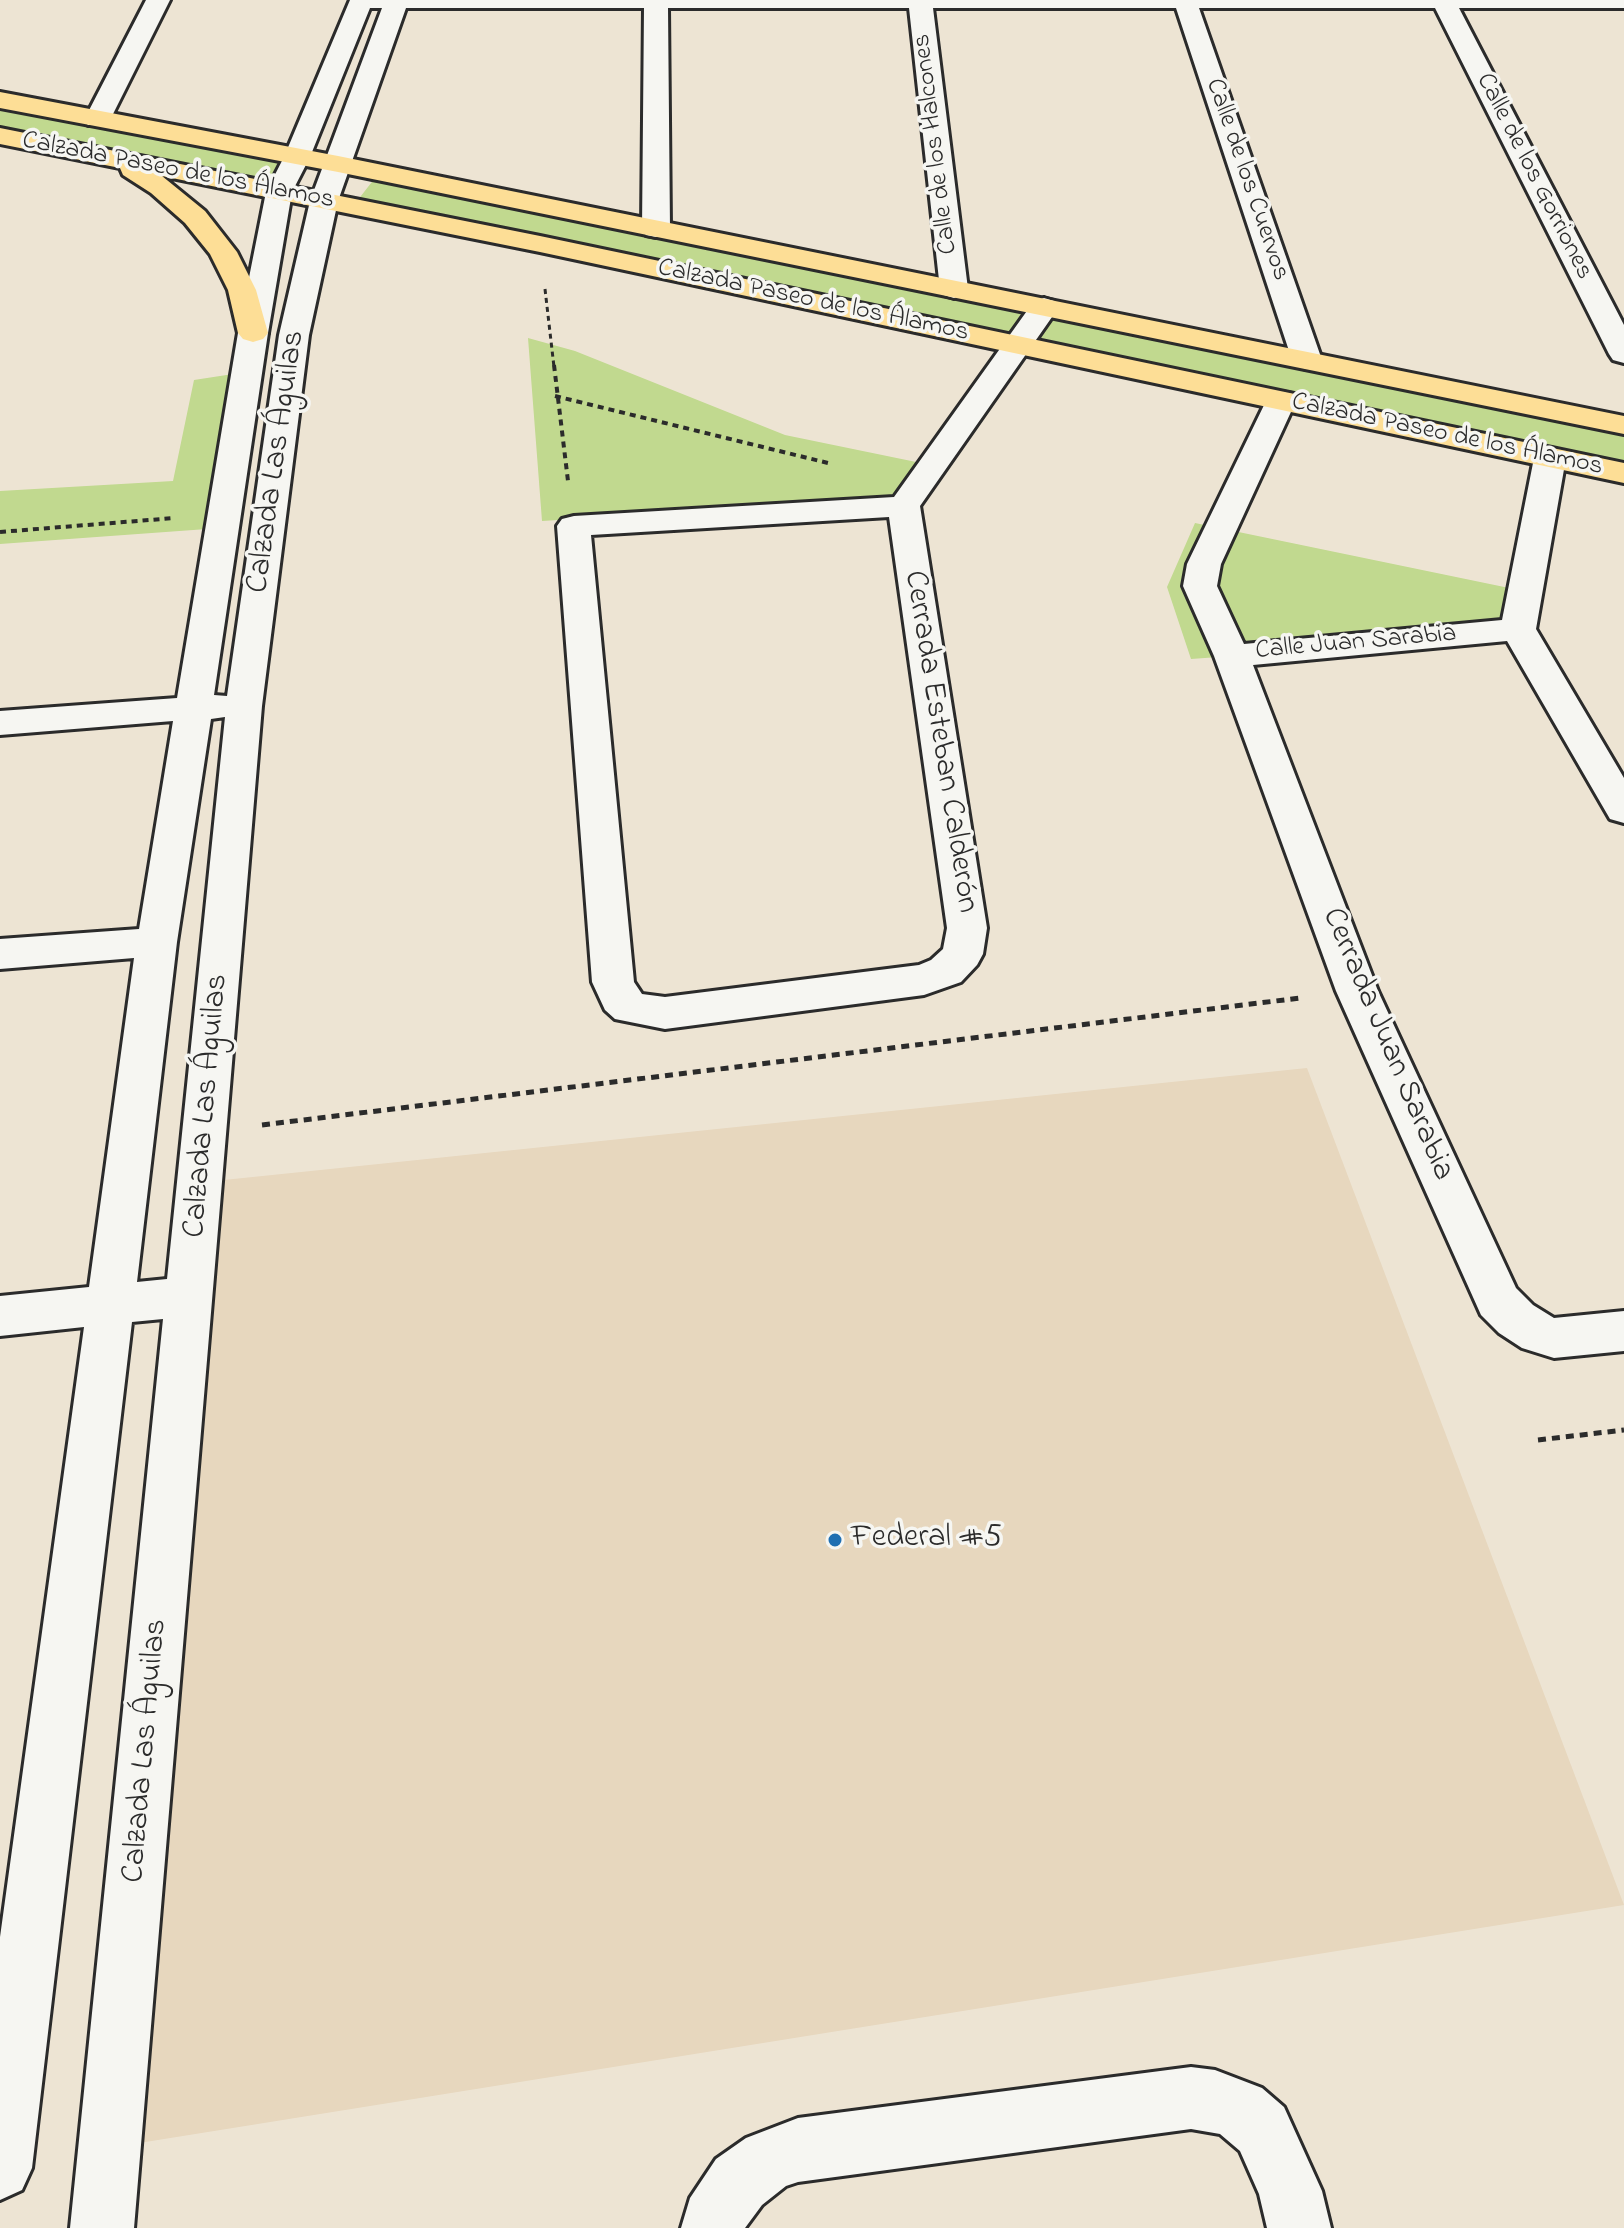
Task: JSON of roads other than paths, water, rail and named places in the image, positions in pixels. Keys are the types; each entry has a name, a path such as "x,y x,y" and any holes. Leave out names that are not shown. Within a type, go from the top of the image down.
{"main road":[{"name":"Calzada Paseo de los Álamos","path":"0,100 97,120 540,244 1624,473"},
{"name":"Calzada Paseo de los Álamos","path":"0,136 116,159 309,178 656,229 1624,425"},
{"path":"116,159 160,187 195,217 223,252 242,290 253,333"}],"street":[{"path":"97,120 158,0"},
{"path":"352,0 1624,1"},
{"name":"Calzada Las Águilas","path":"0,2168 157,942 227,514 253,333 309,178 361,0"},
{"name":"Calzada Las Águilas","path":"102,2228 207,1132 244,706 294,335 309,178 397,0"},
{"name":"Calle de los Halcones","path":"920,0 954,289"},
{"name":"Calle de los Cuervos","path":"1185,0 1307,360"},
{"name":"Calle de los Gorriones","path":"1443,0 1624,354"},
{"path":"656,1 656,229"},
{"path":"911,496 1044,307"},
{"name":"Calle Juan Sarabia","path":"1281,401 1204,564 1200,586 1232,656 1518,629"},
{"path":"1550,458 1518,629 1624,810"},
{"name":"Cerrada Esteban Calderón","path":"911,496 967,928 967,941 962,954 946,971 924,980 665,1013 630,1008 620,999 613,982 574,526 911,496"},
{"name":"Cerrada Juan Sarabia","path":"1232,656 1357,991 1498,1301 1516,1319 1539,1334 1554,1338 1624,1331"},
{"path":"0,723 195,707 244,706"},
{"path":"0,954 157,942"},
{"path":"0,1316 191,1296"},
{"path":"713,2228 713,2221 726,2198 739,2182 768,2160 798,2150 1191,2098 1215,2101 1240,2110 1262,2129 1295,2210"}],"place":[{"name":"Federal #5","path":"835,1540"}]}
